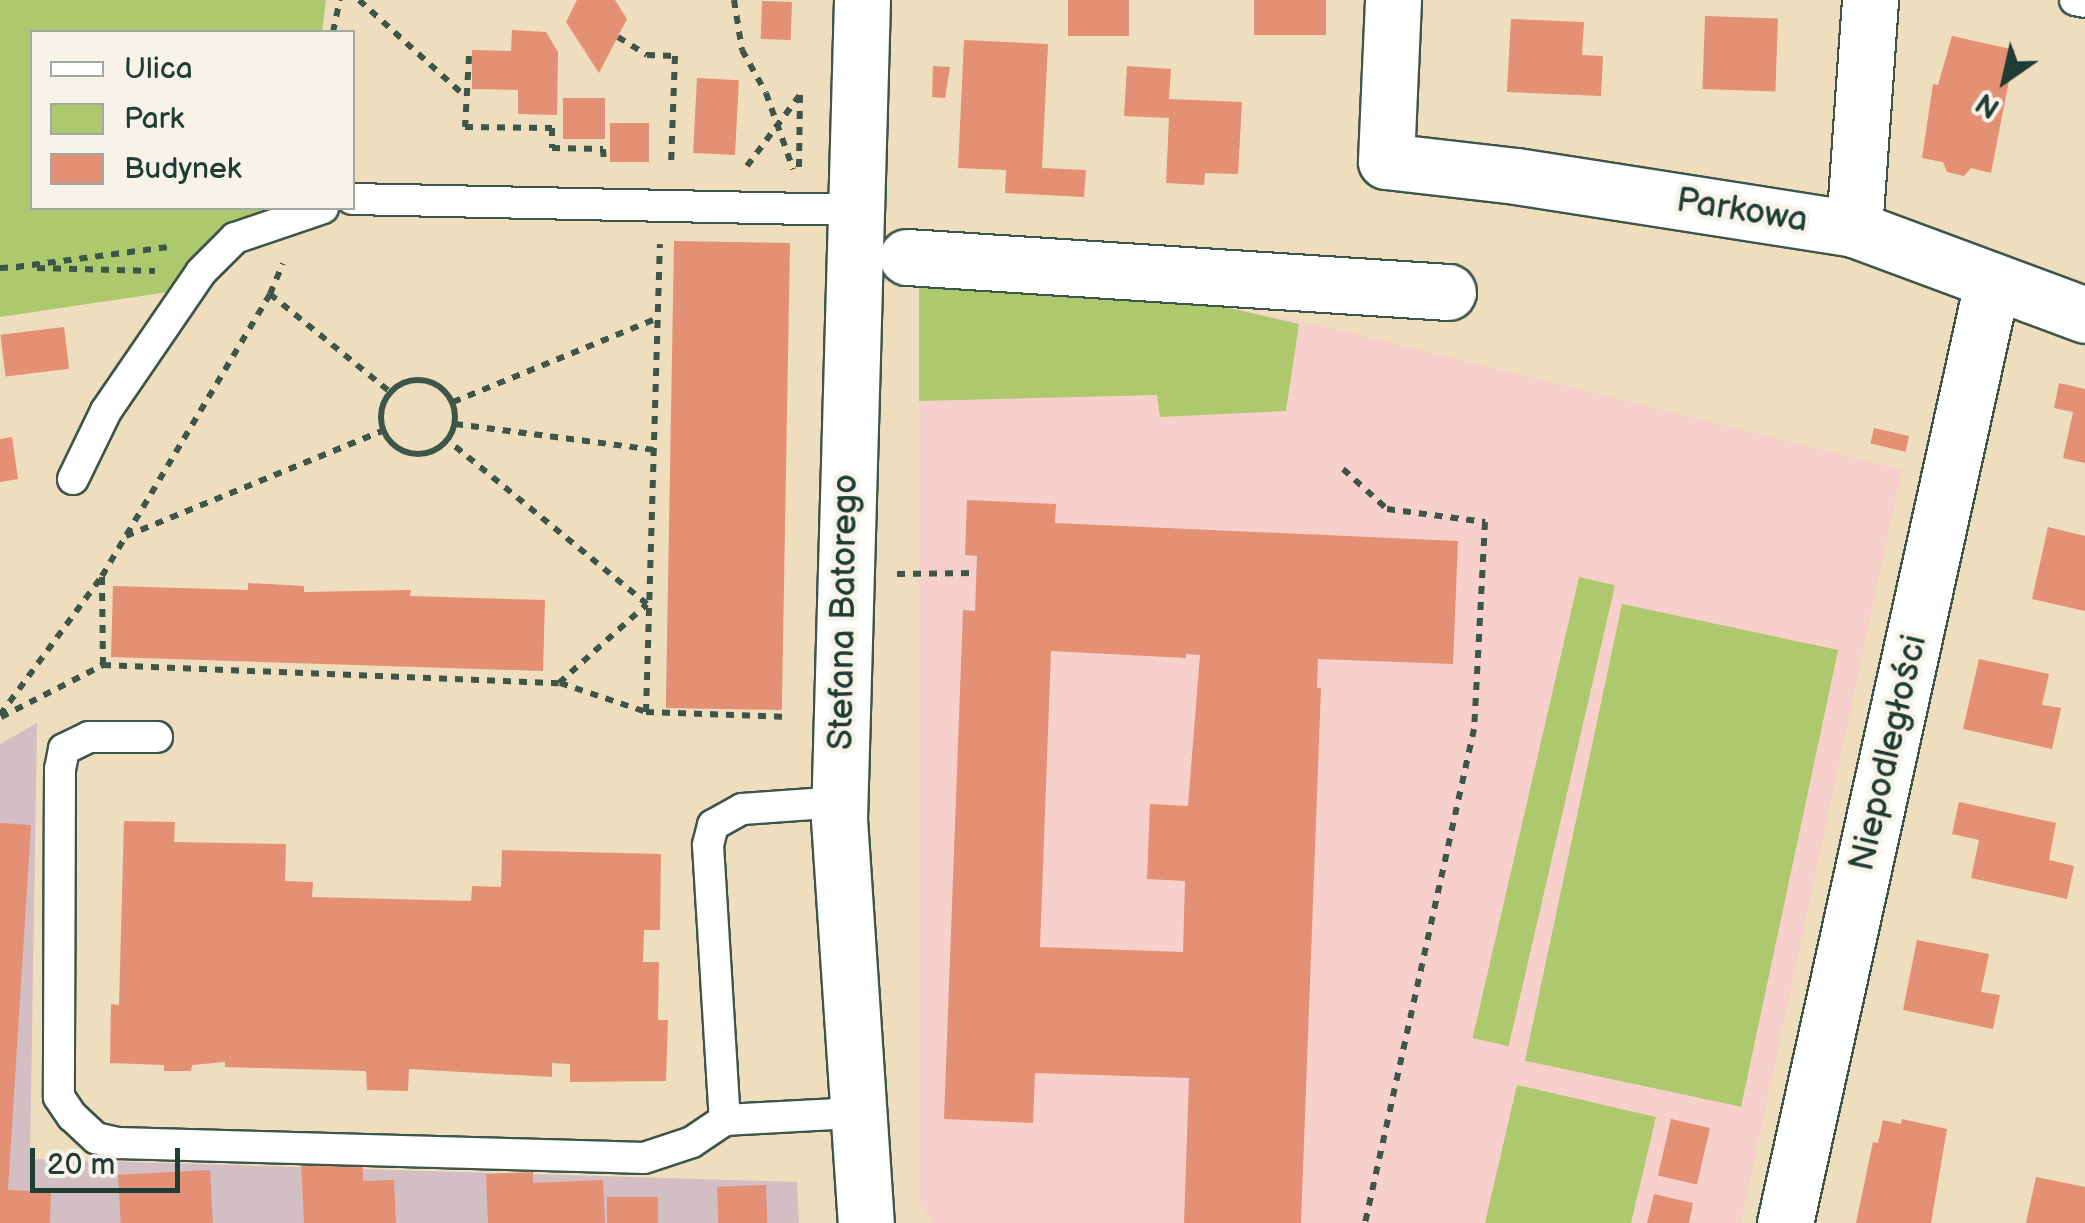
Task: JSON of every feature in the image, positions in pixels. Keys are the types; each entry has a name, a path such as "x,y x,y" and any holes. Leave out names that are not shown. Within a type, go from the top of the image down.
{"street":[{"name":"Stefana Batorego","path":"862,0 840,802 856,1113 866,1223"},
{"name":"Parkowa","path":"1393,0 1386,161 1535,178 1854,229 2085,315"},
{"path":"1854,229 1870,0"},
{"path":"907,257 1448,292"},
{"name":"Niepodległości","path":"1784,1223 1992,283"}],"lane":[{"path":"2076,0 2085,2"},
{"path":"355,199 854,210"},
{"path":"73,478 106,412 201,272 234,238 314,211"},
{"path":"158,737 89,737 64,749 60,769 59,1096 72,1116 96,1138 118,1142 644,1158 692,1142 726,1120 856,1113"},
{"path":"726,1120 708,845 713,825 742,809 840,802"}],"path":[{"path":"333,30 340,0"},
{"path":"359,0 467,98"},
{"path":"730,166 749,166 777,125 800,94 799,184 777,125 742,50 734,0"},
{"path":"618,37 647,55 675,56 670,166"},
{"path":"468,56 465,127 552,128 552,148 603,150 604,167 620,167"},
{"path":"654,166 690,166"},
{"path":"0,716 102,576 270,294 314,211"},
{"path":"646,712 660,234"},
{"path":"0,268 234,238"},
{"path":"16,267 201,272"},
{"path":"270,294 390,392"},
{"path":"453,402 658,318"},
{"path":"416,379 431,381 453,402 455,424 446,440 420,454 405,452 384,430 381,417 390,392 416,379"},
{"path":"455,424 654,450"},
{"path":"126,536 384,430"},
{"path":"446,440 647,604"},
{"path":"1343,469 1387,509 1485,522 1474,729 1365,1223"},
{"path":"896,574 976,574"},
{"path":"102,576 104,665"},
{"path":"559,683 647,604"},
{"path":"0,716 104,665 559,683 646,712 793,718"}],"shaded area":[{"path":"919,282 1176,296 1340,330 1902,469 1741,1223 934,1223 920,1203"},
{"path":"37,723 30,1159 797,1182 799,1223 0,1223 0,744"}],"green space":[{"path":"0,0 326,0 322,30 30,30 30,210 272,210 242,225 168,292 0,317"},
{"path":"919,282 1176,296 1299,324 1286,411 1160,417 1157,395 919,401"},
{"path":"1579,577 1615,585 1509,1046 1473,1038"},
{"path":"1622,604 1838,650 1741,1107 1525,1061"},
{"path":"1517,1085 1656,1117 1631,1223 1485,1223"}],"building":[{"path":"577,0 615,0 627,19 599,73 566,22"},
{"path":"1068,0 1129,0 1129,36 1068,36"},
{"path":"1254,0 1326,0 1326,35 1254,35"},
{"path":"762,1 792,2 791,40 761,39"},
{"path":"1705,16 1778,19 1775,92 1702,89"},
{"path":"1511,19 1584,22 1582,55 1603,56 1601,96 1507,92"},
{"path":"512,30 546,32 558,52 557,115 518,114 518,90 472,89 472,50 511,51"},
{"path":"1952,36 2015,50 1991,173 1971,168 1964,176 1947,172 1943,162 1922,158 1933,84 1938,85"},
{"path":"964,40 1048,44 1042,168 1086,170 1084,197 1005,193 1006,170 958,168"},
{"path":"933,66 950,67 945,98 932,97"},
{"path":"1127,66 1171,69 1169,99 1242,102 1238,174 1205,173 1204,185 1166,183 1169,118 1124,116"},
{"path":"697,78 739,80 735,155 693,153"},
{"path":"563,98 605,98 605,139 563,139"},
{"path":"610,123 649,123 649,162 610,162"},
{"path":"674,241 790,243 782,710 666,708"},
{"path":"64,327 69,369 6,376 0,335"},
{"path":"2059,383 2085,389 2085,463 2063,458 2073,412 2054,408"},
{"path":"1874,428 1909,436 1905,452 1870,444"},
{"path":"12,437 18,479 0,482 0,439"},
{"path":"967,500 1056,504 1055,523 1458,541 1453,664 1318,659 1317,688 1321,688 1301,1223 1184,1223 1189,1078 1035,1073 1033,1123 944,1119 963,610 975,611 977,556 965,555","holes":["1051,651 1186,658 1186,654 1200,655 1188,806 1150,804 1147,879 1185,881 1183,952 1040,947"]},
{"path":"2048,527 2085,536 2085,611 2032,599"},
{"path":"248,583 304,586 304,592 411,590 410,596 545,600 543,671 111,657 113,586 248,590"},
{"path":"1979,659 2049,674 2042,705 2061,708 2052,749 1963,729"},
{"path":"1959,802 2056,823 2049,860 2074,866 2067,899 1971,878 1979,840 1952,834"},
{"path":"124,821 175,822 174,842 286,844 285,881 313,882 312,897 471,901 472,886 501,887 502,850 661,854 660,930 644,930 643,962 659,962 658,1020 668,1020 666,1081 570,1082 570,1064 552,1063 552,1077 409,1069 408,1091 367,1090 366,1071 225,1067 225,1062 192,1065 191,1071 164,1071 164,1065 110,1063 111,1004 119,1005"},
{"path":"0,823 31,825 8,1190 51,1192 50,1223 0,1223"},
{"path":"1917,940 1989,954 1981,992 2000,995 1993,1029 1903,1010"},
{"path":"1671,1119 1710,1128 1697,1185 1658,1176"},
{"path":"1902,1119 1947,1129 1931,1223 1856,1223 1873,1142 1878,1143 1883,1120 1901,1124"},
{"path":"301,1163 363,1165 363,1181 394,1180 396,1223 304,1223"},
{"path":"210,1170 213,1223 121,1223 118,1175"},
{"path":"533,1172 533,1183 603,1180 605,1223 488,1223 486,1174"},
{"path":"2036,1177 2085,1187 2085,1223 2026,1223"},
{"path":"766,1185 767,1223 718,1223 717,1187"},
{"path":"1654,1194 1693,1203 1689,1223 1647,1223"},
{"path":"607,1197 658,1197 658,1223 607,1223"}]}
